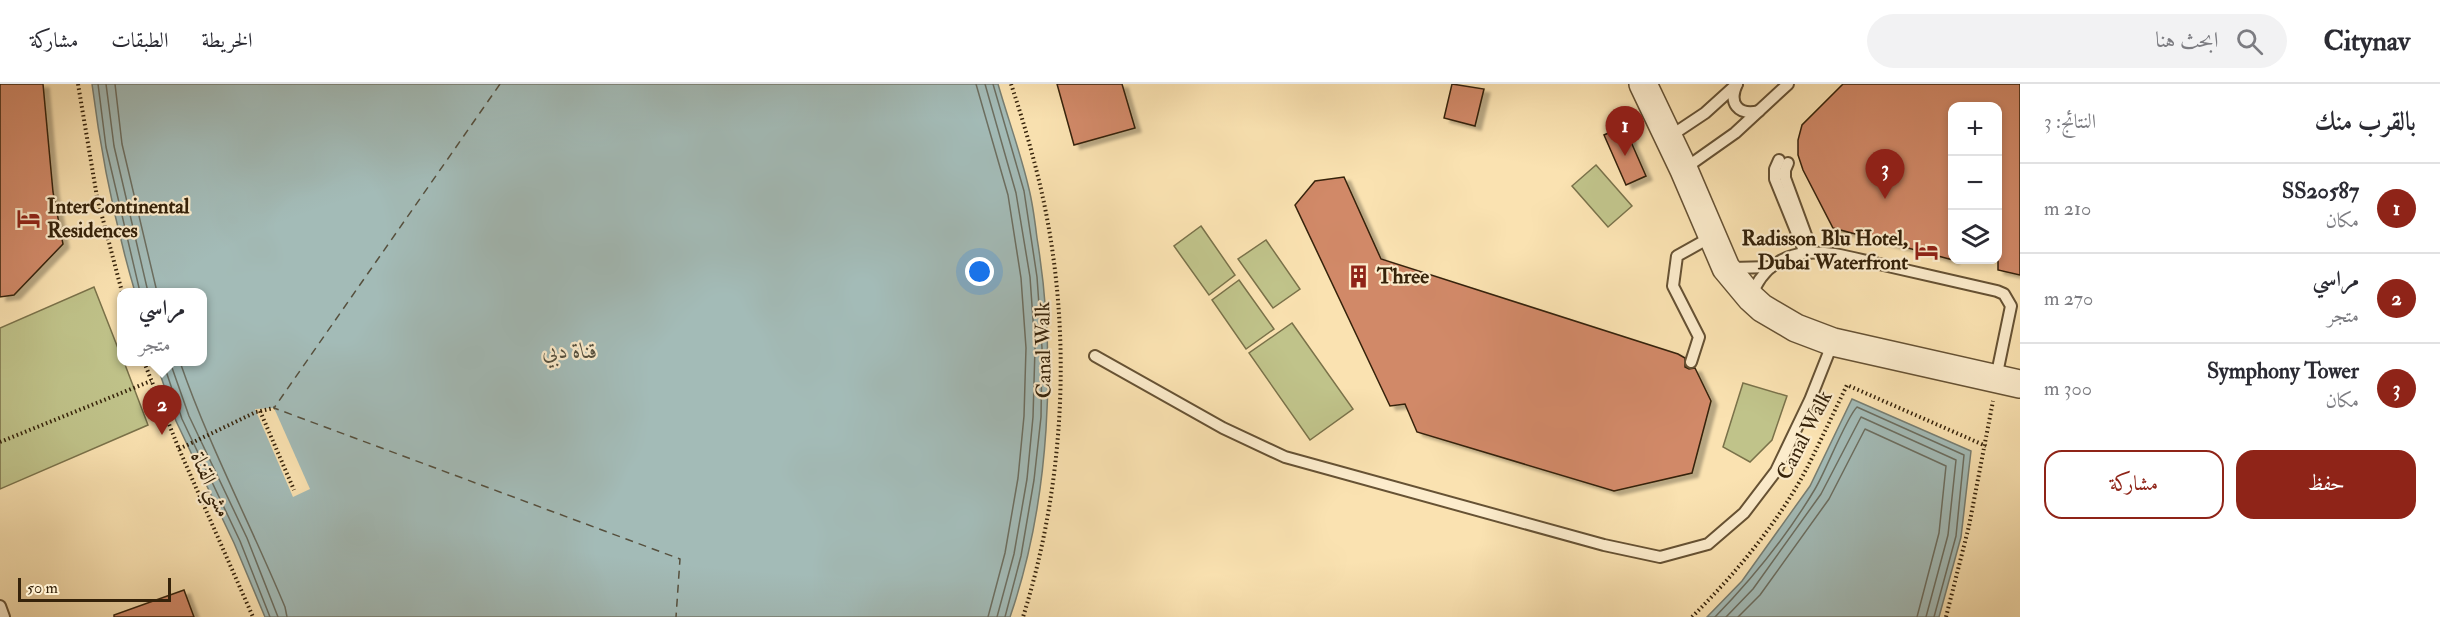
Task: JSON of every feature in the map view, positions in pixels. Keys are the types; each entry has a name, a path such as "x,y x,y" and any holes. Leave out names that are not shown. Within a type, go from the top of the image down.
{"street":[{"path":"1643,84 1684,170 1726,268 1750,298 1779,319 1833,342 2008,381"}],"lane":[{"path":"1669,138 1705,113 1737,84"},
{"path":"1737,84 1733,93 1734,103 1740,110 1749,113 1759,111"},
{"path":"1684,170 1735,133 1788,84"},
{"path":"1783,162 1785,177 1808,252"},
{"path":"1691,362 1699,337 1673,286 1677,256 1712,237"},
{"path":"1750,298 1759,281 1771,267 1787,258 1808,252 1839,255 2004,294 2011,306 2008,381"},
{"path":"1726,268 1771,267"},
{"path":"1095,356 1224,428 1285,457 1604,545 1660,557 1708,544 1744,513 1776,471 1810,400 1833,342"},
{"path":"0,606 4,617"}],"path":[{"path":"78,84 97,197 121,288"},
{"name":"Canal Walk","path":"1011,84 1028,136 1043,196 1057,290 1060,342 1057,447 1041,550 1023,617"},
{"name":"مشي القناة","path":"145,366 179,449 254,617"},
{"path":"0,442 151,381"},
{"path":"1946,617 1986,446 2008,381"},
{"name":"Canal Walk","path":"1692,617 1747,556 1778,514 1806,470 1847,384 1986,446"},
{"path":"179,449 258,412 274,408"},
{"path":"258,412 294,490"}],"green space":[{"path":"1596,165 1632,206 1608,227 1572,186"},
{"path":"1201,226 1235,275 1209,295 1174,246"},
{"path":"1266,240 1300,289 1273,308 1238,259"},
{"path":"1239,280 1274,329 1246,349 1212,300"},
{"path":"94,287 117,346 117,366 126,366 148,425 0,489 0,328"},
{"path":"1292,323 1353,409 1310,440 1249,353"},
{"path":"1743,383 1787,396 1772,440 1750,462 1723,447"}],"water":[{"name":"قناة دبي","path":"92,84 998,84 1032,201 1047,332 1048,381 1041,478 1034,526 1010,617 265,617 234,543 176,421 157,366 207,366 207,288 134,288 109,189"},
{"path":"1852,399 1971,451 1961,537 1939,617 1707,617 1742,581 1810,486"}],"pier":[{"path":"274,408 310,489 293,497 255,409"}],"building":[{"name":"InterContinental Residences","path":"0,84 43,84 53,192 63,244 14,295 0,297"},
{"path":"1057,84 1122,84 1135,128 1074,145"},
{"path":"1452,84 1484,89 1475,126 1444,118"},
{"path":"1843,84 2020,84 2020,275 1998,270 1998,264 2002,264 2002,102 1948,102 1948,259 1833,228 1803,170 1798,155 1798,140 1802,125"},
{"path":"1624,126 1646,176 1626,185 1604,135"},
{"path":"1344,177 1381,259 1685,358 1685,367 1695,368 1711,401 1692,473 1614,491 1417,432 1405,404 1390,406 1295,205 1315,181"},
{"path":"184,590 194,617 114,617 114,615"}],"ferry route":[{"path":"500,84 274,408 680,559 676,617"}],"place":[{"name":"SS20587","path":"1625,156"},
{"name":"Symphony Tower","path":"1885,199"},
{"name":"InterContinental Residences","path":"29,218"},
{"name":"Radisson Blu Hotel, Dubai Waterfront","path":"1926,250"},
{"name":"Three","path":"1359,276"},
{"name":"مراسي","path":"162,435"}]}
